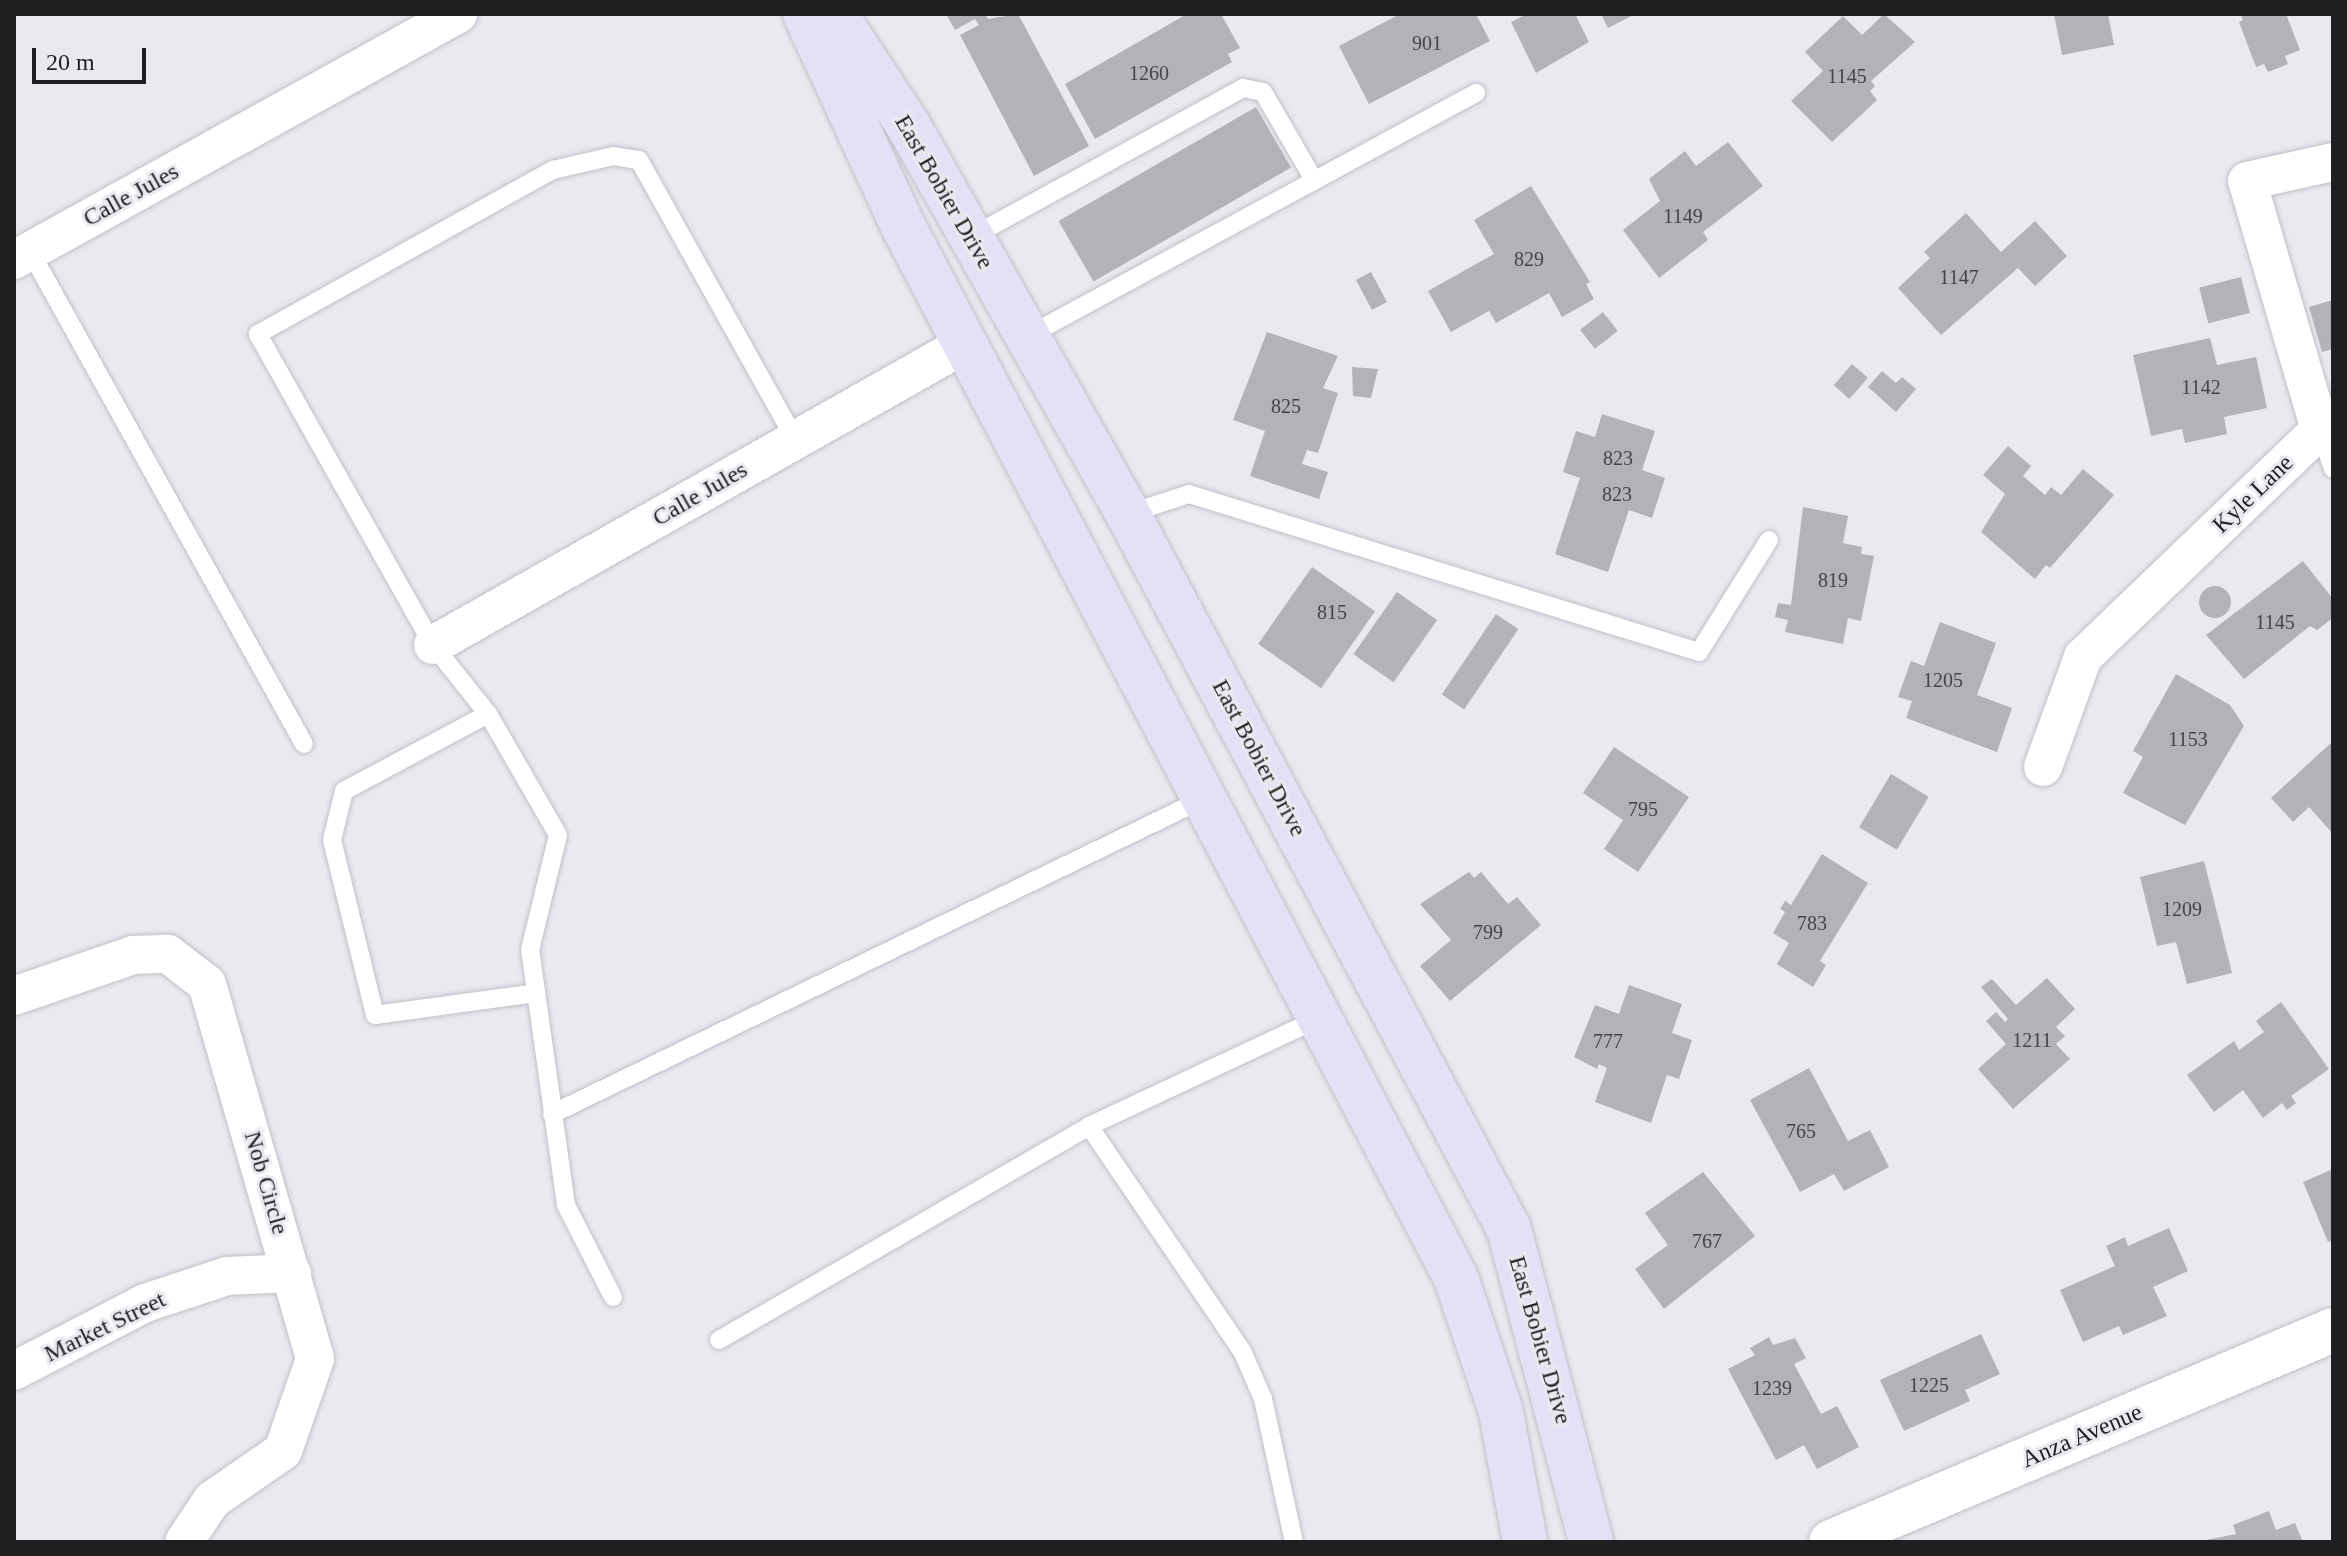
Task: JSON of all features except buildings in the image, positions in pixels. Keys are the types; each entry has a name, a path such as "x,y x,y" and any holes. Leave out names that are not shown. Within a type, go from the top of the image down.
{"main road":[{"name":"East Bobier Drive","path":"805,14 903,226 1206,797 1317,1019 1456,1278 1501,1412 1525,1542"},
{"name":"East Bobier Drive","path":"835,14 908,125 1128,514 1509,1229 1591,1542"}],"street":[{"name":"Calle Jules","path":"22,256 458,14"},
{"path":"2320,430 2247,181 2333,162"},
{"name":"Calle Jules","path":"433,645 967,343"},
{"name":"Kyle Lane","path":"2043,767 2083,657 2320,430"},
{"name":"Nob Circle","path":"14,996 133,955 168,954 207,984 315,1359 283,1451 212,1500 184,1542"},
{"name":"Market Street","path":"14,1371 145,1303 227,1276 292,1273"},
{"name":"Anza Avenue","path":"1831,1542 2333,1330"}],"lane":[{"path":"971,237 1243,88 1263,92 1314,180"},
{"path":"1026,337 1476,93"},
{"path":"613,1297 566,1205 530,950 558,835 488,714 433,645 258,334 553,170 613,156 639,160 795,439"},
{"path":"22,256 304,744"},
{"path":"2320,430 2333,469"},
{"path":"1128,514 1189,494 1699,652 1769,540"},
{"path":"488,714 344,791 332,840 375,1015 536,993"},
{"path":"552,1114 1206,797"},
{"path":"719,1340 1089,1126 1317,1019"},
{"path":"1089,1126 1243,1353 1263,1399 1294,1542"}]}
